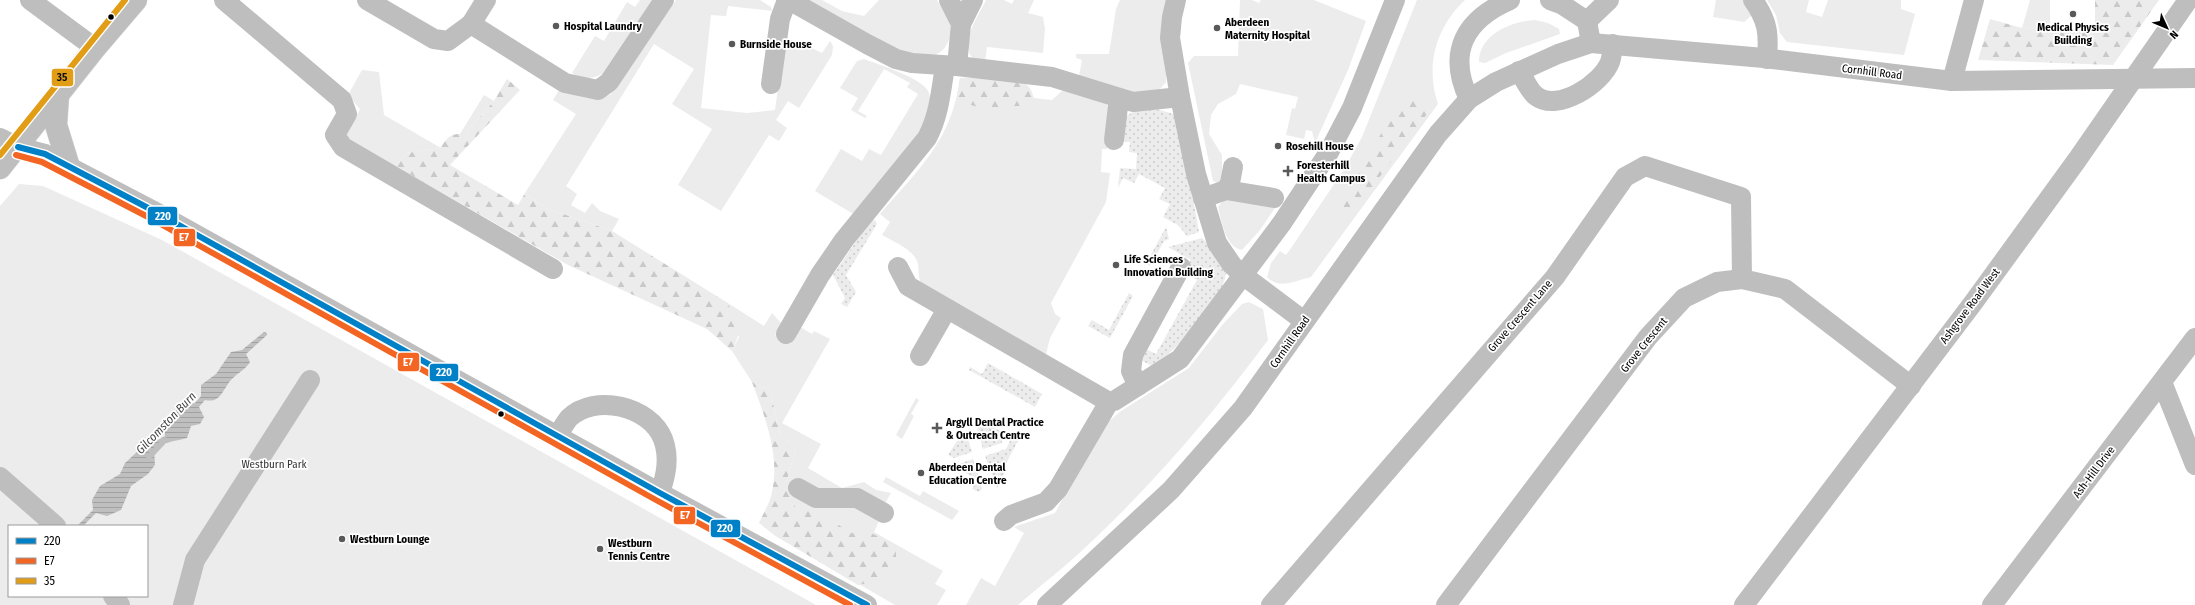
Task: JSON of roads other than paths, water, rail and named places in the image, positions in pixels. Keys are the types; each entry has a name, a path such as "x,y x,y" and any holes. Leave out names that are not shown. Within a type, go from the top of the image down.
{"main road":[{"path":"0,168 9,142 58,96 95,48 136,0"},
{"path":"58,96 56,125 69,167"}],"street":[{"path":"30,0 95,48"},
{"path":"224,0 342,100 347,114 335,135 343,147 554,269"},
{"path":"374,5 434,39 448,41 471,24 486,0"},
{"path":"471,24 565,83 598,90 609,82 664,0"},
{"path":"771,84 780,19 788,0 896,59 919,64 1052,77 1133,102 1180,97"},
{"path":"949,0 961,24"},
{"path":"786,334 791,311 820,275 844,240 927,138 939,108 961,24 973,0"},
{"path":"1176,0 1172,17 1170,38 1180,97 1202,198 1217,243 1232,265 1244,276 1304,321"},
{"path":"1004,522 1011,515 1046,502 1058,490 1109,402 1131,375 1180,359 1244,276 1282,223 1329,152 1352,108 1395,0"},
{"path":"1469,99 1458,72 1461,46 1480,18 1495,6 1510,0"},
{"path":"1550,0 1561,4 1587,21 1591,43"},
{"path":"1587,21 1609,0"},
{"path":"1753,0 1762,12 1766,24 1769,37 1767,59"},
{"path":"1952,81 1956,36 1974,0"},
{"name":"Ashgrove Road West","path":"1744,605 1911,386 2077,160 2188,0"},
{"name":"Cornhill Road","path":"1047,605 1171,490 1243,408 1438,134 1469,99 1496,82 1519,71 1558,54 1591,43 1767,59 1952,81 2195,78"},
{"path":"1519,71 1536,96 1551,102 1576,96 1597,81 1610,62 1613,44"},
{"path":"1114,140 1118,98"},
{"path":"9,142 45,154 152,210 660,493 867,605"},
{"name":"Grove Crescent Lane","path":"1271,605 1555,277 1625,176 1645,166 1741,197 1742,279"},
{"path":"1226,190 1230,183 1233,167"},
{"path":"1202,198 1226,190 1274,198"},
{"path":"898,267 908,286 1109,402"},
{"path":"1131,375 1133,355 1181,267"},
{"name":"Grove Crescent","path":"1446,605 1648,337 1684,298 1717,282 1742,279 1785,289 1911,386"},
{"path":"920,356 947,309"},
{"name":"Ash-Hill Drive","path":"1992,605 2195,338"},
{"path":"183,605 195,560 310,380"},
{"path":"2162,382 2195,465"},
{"path":"557,436 570,418 592,406 620,406 635,411 659,430 663,440 667,474 660,493"},
{"path":"0,477 15,488 55,525"},
{"path":"798,488 816,498 857,498 884,513"}],"waterway":[{"name":"Gilcomston Burn","path":"149,457 165,440"}],"place":[{"name":"Medical Physics Building","path":"2073,14"},
{"name":"Hospital Laundry","path":"556,26"},
{"name":"Aberdeen Maternity Hospital","path":"1217,28"},
{"name":"Burnside House","path":"732,44"},
{"name":"Rosehill House","path":"1278,146"},
{"name":"Foresterhill Health Campus","path":"1288,171"},
{"name":"Life Sciences Innovation Building","path":"1116,265"},
{"name":"Argyll Dental Practice & Outreach Centre","path":"937,428"},
{"name":"Aberdeen Dental Education Centre","path":"921,473"},
{"name":"Westburn Lounge","path":"342,539"},
{"name":"Westburn Tennis Centre","path":"600,549"}],"park label":[{"name":"Westburn Park","path":"274,464"}]}
